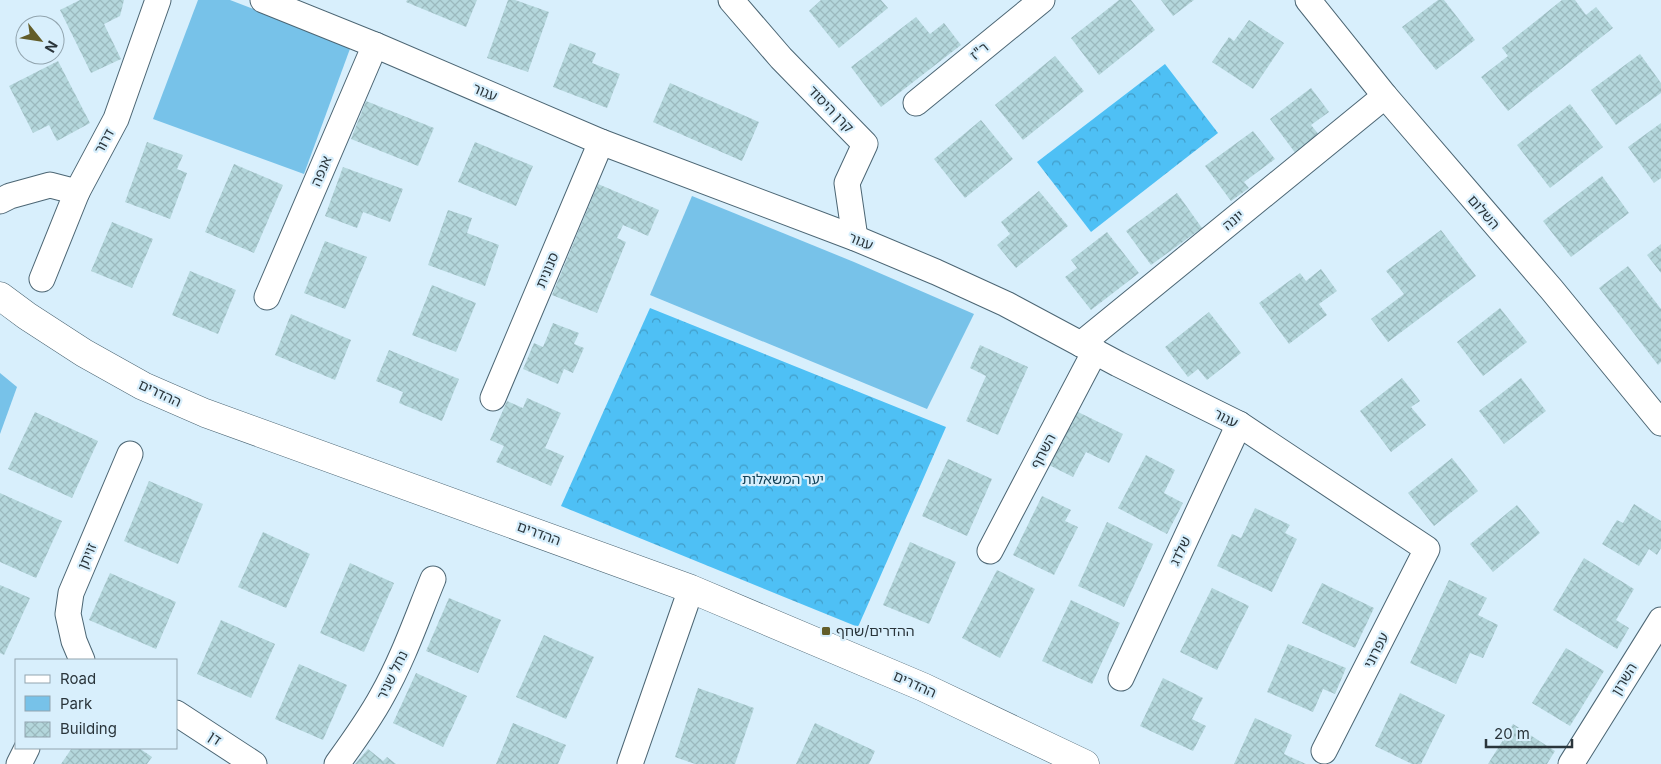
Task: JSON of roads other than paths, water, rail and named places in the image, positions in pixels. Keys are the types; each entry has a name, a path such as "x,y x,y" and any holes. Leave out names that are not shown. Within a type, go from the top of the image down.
{"street":[{"name":"דרור","path":"42,279 78,192 116,119 158,0"},
{"name":"עגור","path":"263,0 375,45 601,142 854,238 1006,304 1118,364 1239,424 1427,549"},
{"name":"קרן היסוד","path":"730,0 781,58 865,144 847,183 854,238"},
{"name":"ר\"ז","path":"916,103 1042,0"},
{"name":"השלום","path":"1308,0 1385,96 1552,290 1661,423"},
{"name":"אנפה","path":"267,297 375,45"},
{"name":"יונה","path":"1088,348 1385,96"},
{"name":"סנונית","path":"493,398 601,142"},
{"path":"0,201 10,196 50,186 78,192"},
{"name":"ההדרים","path":"0,296 84,353 143,386 205,413 691,589 923,687 1084,764"},
{"name":"השחף","path":"990,551 1088,348"},
{"name":"שלדג","path":"1121,678 1239,424"},
{"name":"זויתן","path":"82,659 74,641 68,614 71,594 130,454"},
{"name":"עפרוני","path":"1324,751 1427,549"},
{"name":"נחל שניר","path":"337,764 382,697 398,664 433,579"},
{"path":"630,764 691,589"},
{"name":"השרון","path":"1571,764 1661,620"},
{"name":"דן","path":"178,714 254,764"},
{"path":"19,764 26,749"}],"place":[{"name":"ההדרים/שחף","path":"826,631"}],"park label":[{"name":"יער המשאלות","path":"783,479"}]}
